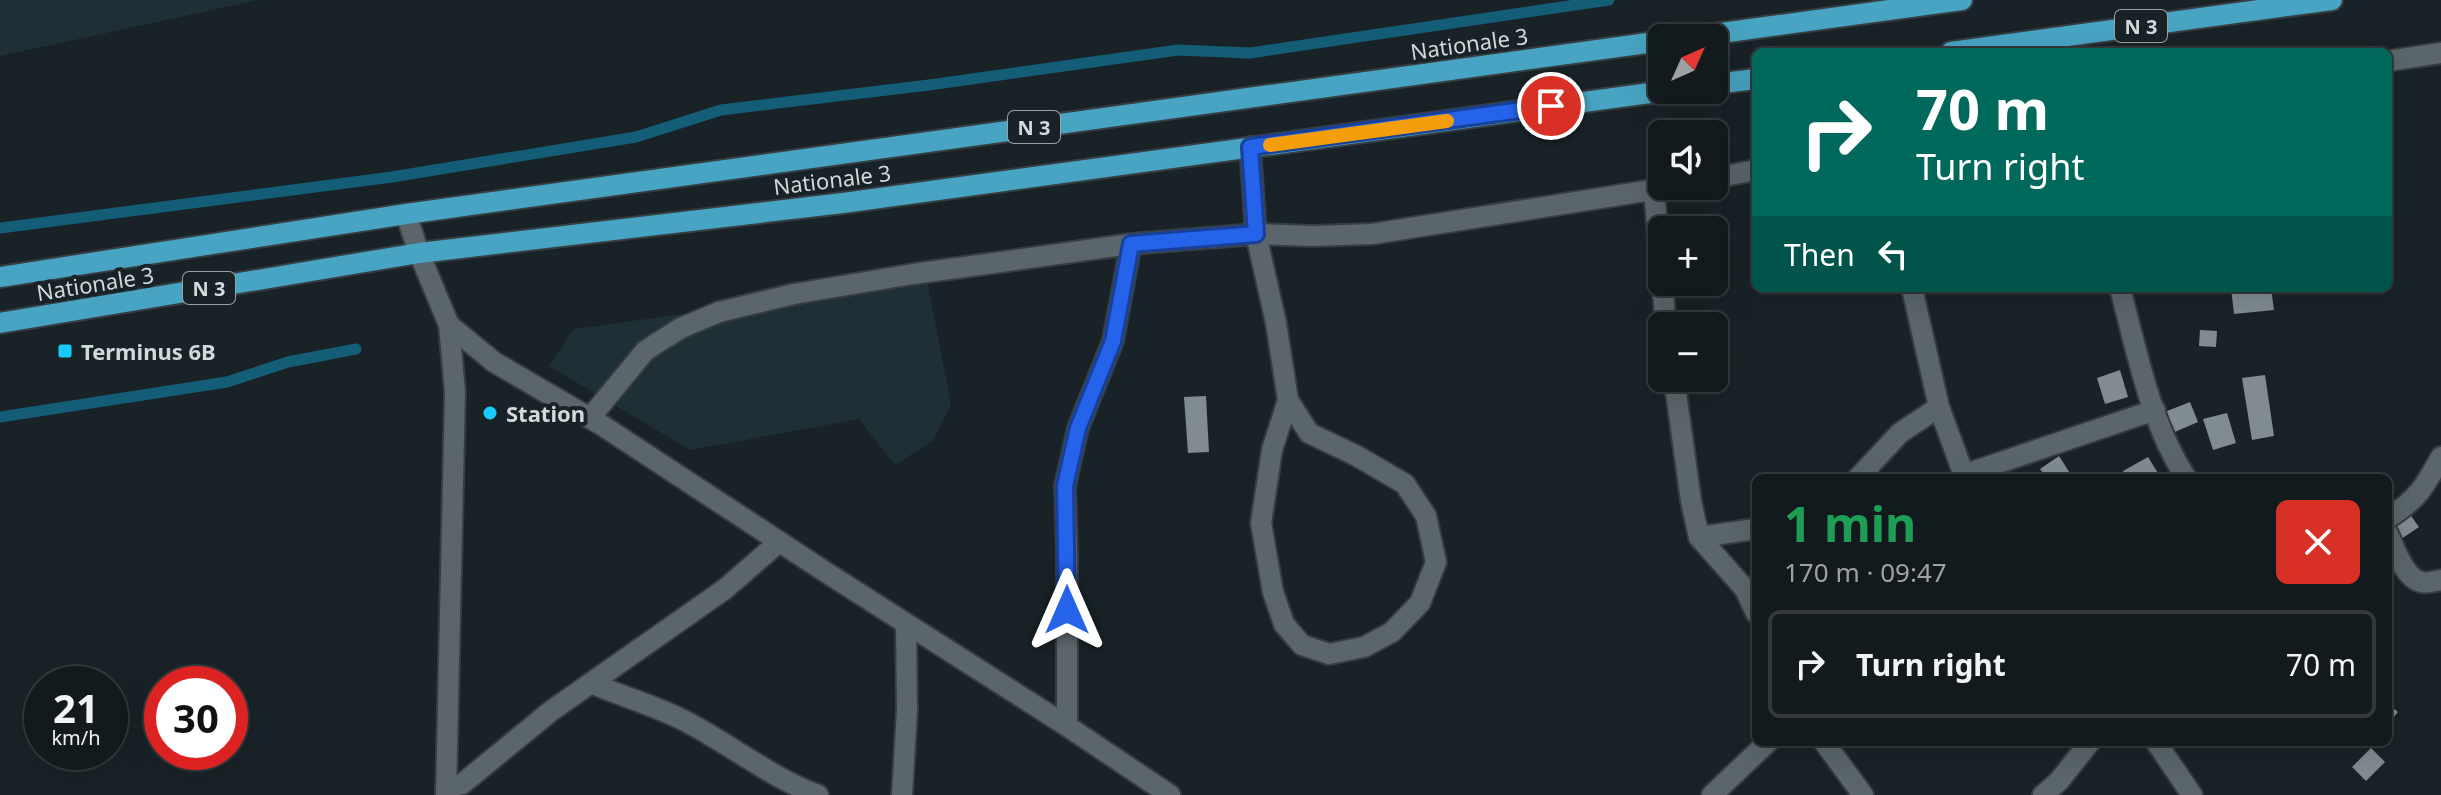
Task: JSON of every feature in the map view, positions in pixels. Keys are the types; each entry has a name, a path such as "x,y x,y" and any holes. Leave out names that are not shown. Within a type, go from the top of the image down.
{"main road":[{"path":"1728,32 1962,0"},
{"name":"N 3","path":"1980,48 2332,0"},
{"name":"Nationale 3","path":"0,277 406,214 1648,43"},
{"path":"1728,82 1752,79"},
{"name":"Nationale 3","path":"0,323 419,253 843,203 1648,93"}],"street":[{"path":"2392,60 2441,53"},
{"path":"1250,147 1256,234 1276,323 1288,400 1309,433 1405,484 1426,516 1436,562 1420,603 1392,632 1364,647 1329,654 1302,645 1284,624 1273,592 1261,523 1272,450 1288,400"},
{"path":"1728,175 1752,171"},
{"path":"590,418 645,351 681,328 719,312 794,294 1131,244 1256,234 1372,234 1648,192"},
{"path":"406,214 449,325 455,392 446,791 462,784 551,711 725,589 779,542"},
{"path":"1067,726 1065,486 1078,428 1113,341 1131,244"},
{"path":"1913,292 1939,407 1963,474"},
{"path":"2121,292 2147,390 2171,455 2183,474"},
{"path":"449,325 494,362 590,418 1170,795"},
{"path":"1676,392 1699,537 1745,589 1752,604"},
{"path":"1862,474 1900,433 1939,407"},
{"path":"1970,474 2155,410"},
{"path":"2392,516 2418,496 2441,457"},
{"path":"1699,537 1752,530"},
{"path":"2392,542 2413,578 2422,583 2441,580"},
{"path":"902,795 907,710 906,624"},
{"path":"591,683 684,721 818,795"},
{"path":"1712,795 1764,746"},
{"path":"1827,746 1863,795"},
{"path":"2043,795 2059,781 2087,746"},
{"path":"2159,746 2192,795"}],"shaded area":[{"path":"0,0 258,0 0,56"},
{"path":"927,280 951,404 933,441 895,465 859,419 690,450 549,366 574,329"}],"building":[{"path":"2231,292 2272,292 2274,310 2234,314"},
{"path":"2200,330 2217,331 2216,347 2199,346"},
{"path":"2120,370 2128,397 2105,404 2097,378"},
{"path":"2265,375 2274,436 2252,440 2242,378"},
{"path":"1206,396 1209,452 1188,453 1184,397"},
{"path":"2190,402 2198,422 2170,434 2162,413"},
{"path":"2227,413 2236,443 2213,450 2203,419"},
{"path":"2059,456 2070,474 2044,474 2040,469"},
{"path":"2148,457 2159,474 2125,474 2123,471"},
{"path":"2409,513 2419,527 2401,539 2392,526"},
{"path":"2371,748 2385,762 2366,781 2352,767"}],"waterway":[{"path":"0,228 392,177 636,137 721,110 1178,50 1250,53 1609,0"},
{"path":"0,417 227,382 288,362 356,349"}],"slow traffic":[{"path":"1270,145 1447,121"}],"place":[{"name":"Terminus 6B","path":"65,351"},
{"name":"Station","path":"490,413"}],"route":[{"path":"1067,610 1065,486 1078,428 1113,341 1131,244 1256,234 1250,147 1551,106"}]}
